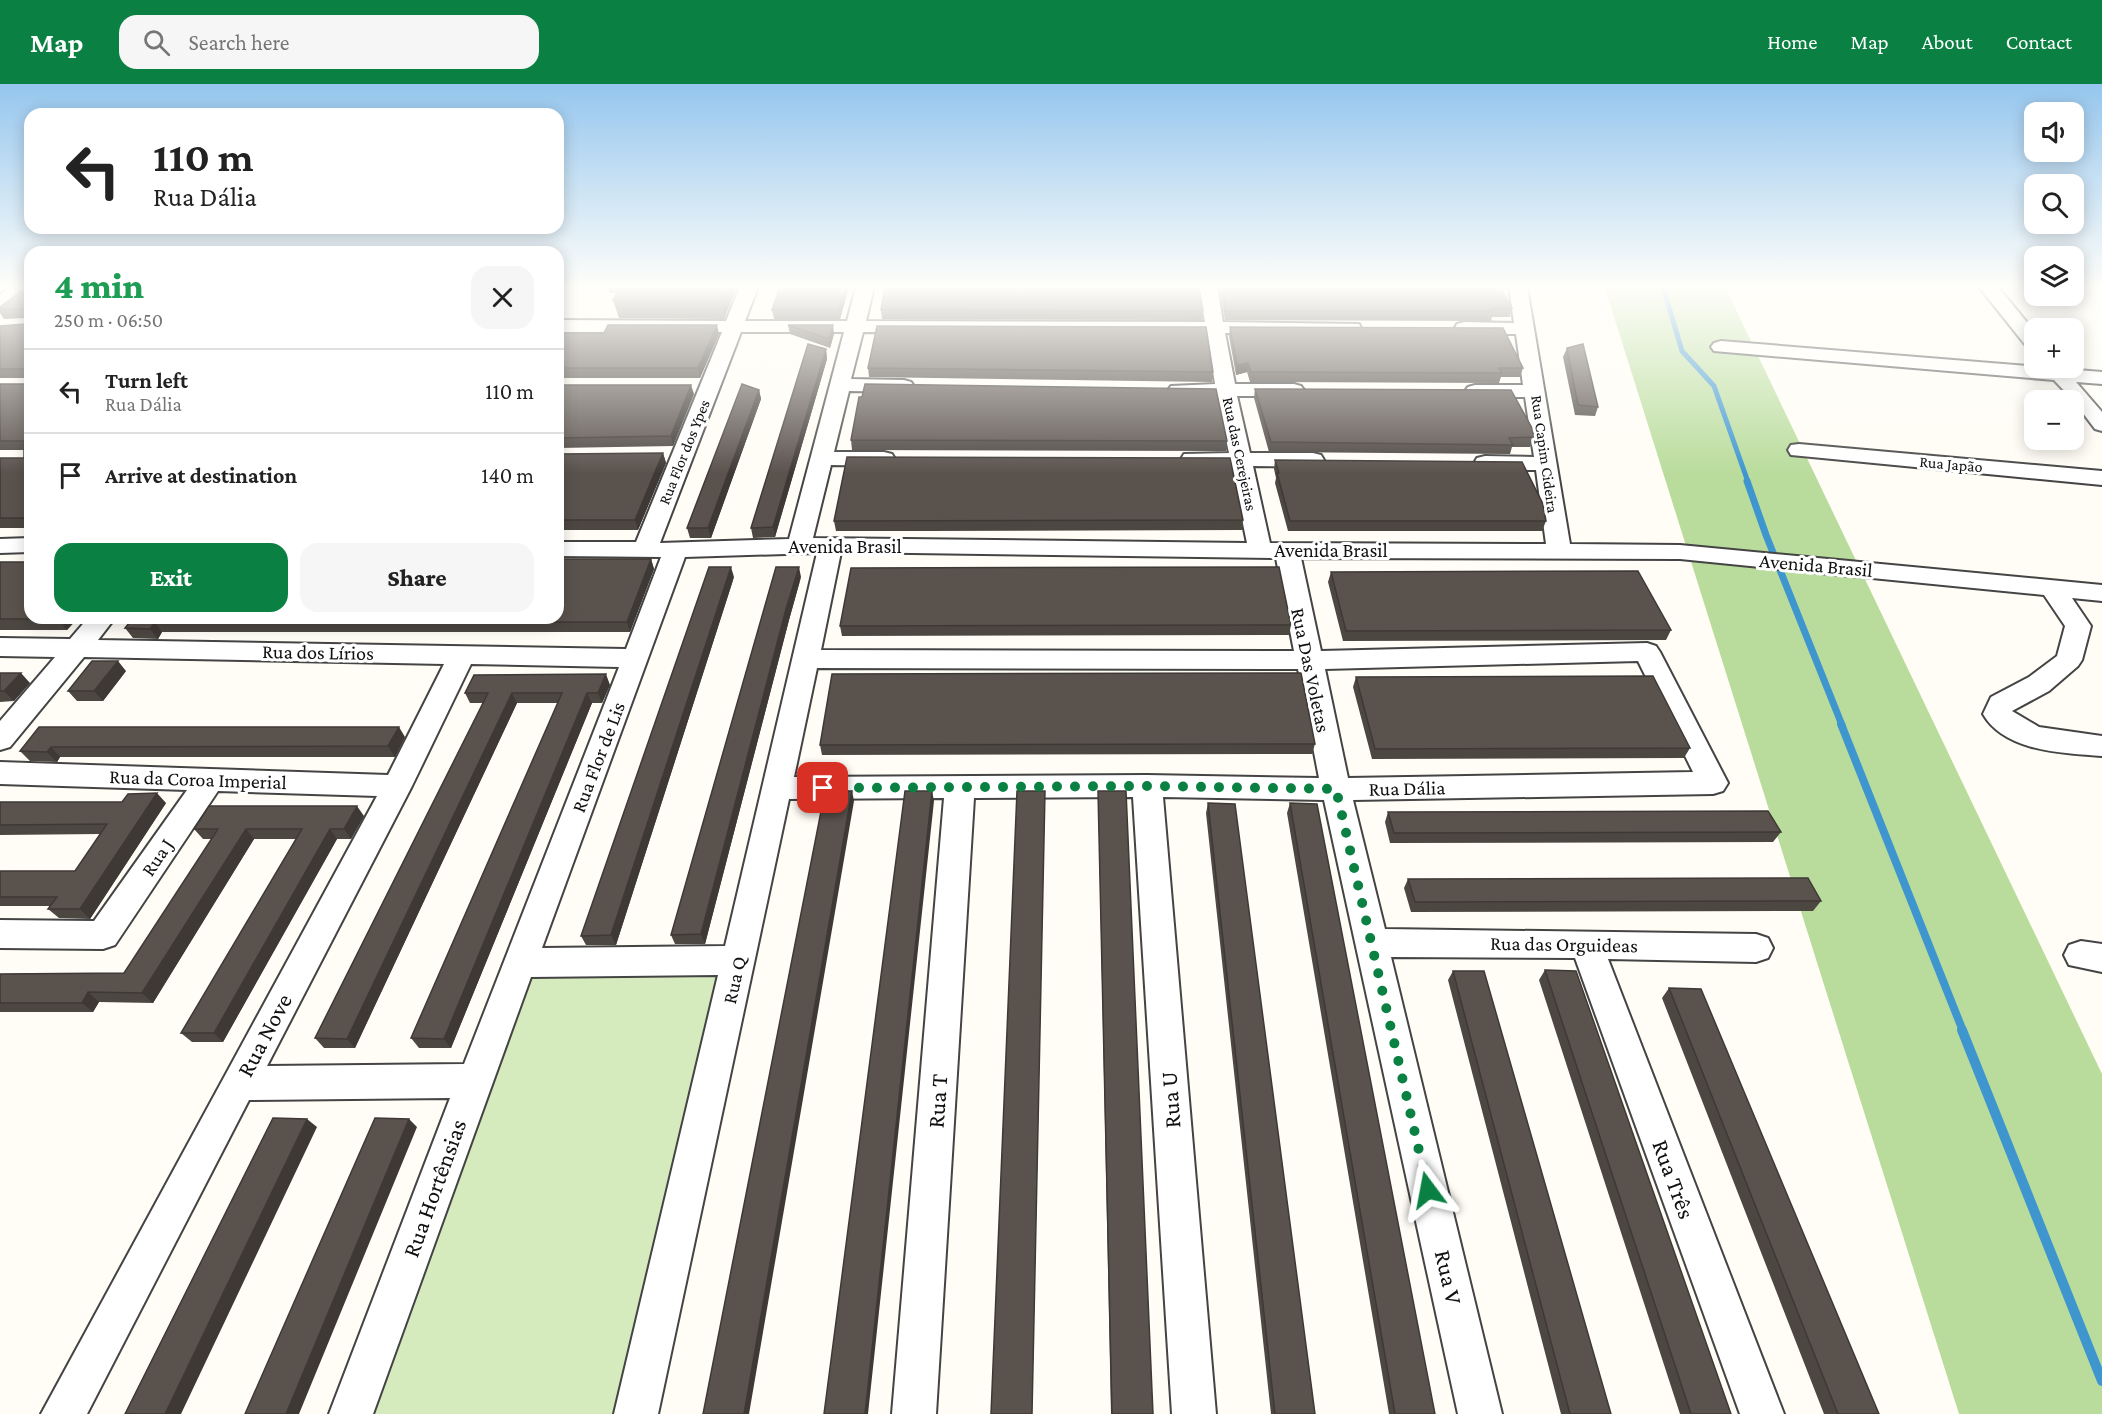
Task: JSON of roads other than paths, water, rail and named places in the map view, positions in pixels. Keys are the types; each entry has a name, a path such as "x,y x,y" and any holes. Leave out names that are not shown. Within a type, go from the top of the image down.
{"street":[{"name":"Rua Flor dos Ypes","path":"645,550 725,349"},
{"name":"Rua Q","path":"636,1414 805,659 822,458 849,349"},
{"name":"Rua das Cerejeiras","path":"1219,349 1260,550"},
{"name":"Rua Capim Cideira","path":"1529,349 1559,550"},
{"path":"1750,349 2024,369"},
{"path":"2084,375 2102,378"},
{"path":"2063,378 2102,425"},
{"path":"840,385 922,386"},
{"path":"687,386 711,386"},
{"path":"1156,389 1310,390"},
{"path":"1452,391 1536,391"},
{"name":"Rua Japão","path":"1799,450 2102,478"},
{"path":"660,455 683,454"},
{"path":"822,458 905,459"},
{"path":"1168,459 1334,461"},
{"path":"1464,462 1546,464"},
{"path":"0,546 24,545"},
{"name":"Avenida Brasil","path":"564,549 676,550 815,546 1680,552 2102,592"},
{"name":"Rua Flor de Lis","path":"521,963 676,550"},
{"name":"Rua Das Voletas","path":"1287,551 1336,789"},
{"path":"2052,588 2078,626 2069,660 2039,684 2001,704 1997,714 2008,726 2035,737 2102,746"},
{"path":"0,740 97,624"},
{"name":"Rua dos Lírios","path":"0,647 635,657"},
{"name":"Rua Dália","path":"777,788 1147,786 1336,789 1713,783 1647,652 1310,660"},
{"name":"Rua Nove","path":"63,1414 397,786 462,655"},
{"path":"805,659 1310,660"},
{"name":"Rua da Coroa Imperial","path":"0,773 397,786"},
{"name":"Rua J","path":"0,934 103,935 210,780"},
{"name":"Rua U","path":"1147,786 1194,1414"},
{"name":"Rua T","path":"914,1414 960,788"},
{"name":"Rua V","path":"1336,789 1480,1414"},
{"name":"Rua das Orguideas","path":"1371,943 1756,948"},
{"name":"Rua Três","path":"1586,944 1762,1414"},
{"path":"521,963 738,960"},
{"name":"Rua Hortênsias","path":"351,1414 474,1081 521,963"},
{"path":"239,1083 474,1081"}],"waterway":[{"path":"1681,349 1714,386 1748,482"},
{"path":"1747,481 1766,535 1842,725"},
{"path":"1841,724 1963,1031"},
{"path":"1962,1030 2102,1381"}]}
